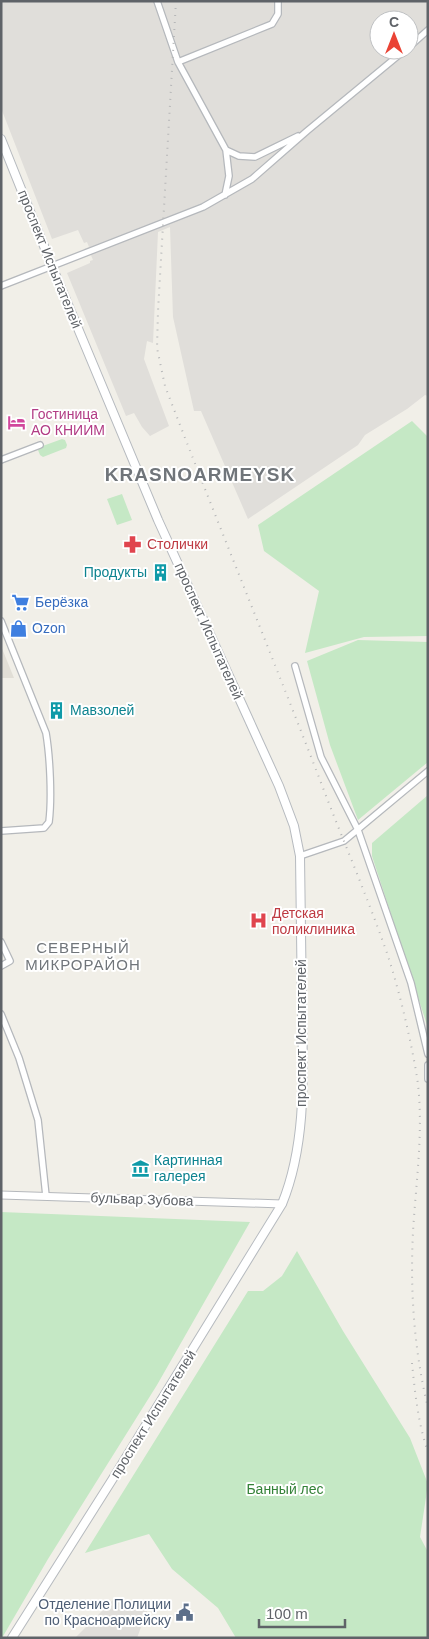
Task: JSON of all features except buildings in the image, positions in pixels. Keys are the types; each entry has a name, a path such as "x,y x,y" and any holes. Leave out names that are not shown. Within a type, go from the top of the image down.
{"main road":[{"name":"проспект Испытателей","path":"1,139 154,511 279,786 294,826 300,856 302,1087 293,1167 289,1186 282,1204 12,1638"}],"street":[{"path":"158,1 178,62 226,150 229,176 225,195"},
{"path":"178,62 272,24 278,14 278,1"},
{"path":"1,286 203,207 225,195 252,179 393,60"},
{"path":"226,150 240,156 255,157 307,131"},
{"path":"1,460 40,445"},
{"path":"1,621 46,733 49,822 44,828 1,831"},
{"path":"295,666 321,757 358,830 412,983 428,1054"},
{"path":"300,856 344,841 428,771"},
{"path":"1,942 10,962 1,966"},
{"path":"1,1014 19,1058 38,1120 46,1196"},
{"path":"428,1065 428,1079"},
{"name":"бульвар Зубова","path":"1,1195 282,1204"}],"shaded area":[{"path":"1,1 428,1 428,396 425,395 407,409 365,435 358,445 248,519 201,411 194,411 173,317 170,227 158,232 153,343 147,341 144,359 169,426 150,436 134,413 126,416 67,273 93,260 90,253 87,254 84,249 89,247 87,242 84,243 78,230 52,239 1,108"},
{"path":"1,646 14,678 1,678"},
{"path":"114,1599 147,1611 137,1638 75,1638"}],"green space":[{"path":"412,421 428,437 428,636 364,637 305,653 319,591 264,551 258,525"},
{"path":"62,439 65,440 66,448 43,457 40,455 38,450 40,447"},
{"path":"122,494 132,520 117,525 107,499"},
{"path":"358,640 428,642 428,762 358,820 330,745 307,661"},
{"path":"428,795 428,1028 372,856 372,843"},
{"path":"1,1212 250,1222 157,1385 48,1559 2,1638"},
{"name":"Банный лес","path":"297,1251 343,1331 410,1438 428,1484 420,1537 428,1552 428,1638 236,1638 218,1608 172,1569 149,1534 85,1553 248,1291 263,1291 282,1276"}],"railway":[{"path":"176,1 157,348 165,386 366,898 388,956 400,999 419,1090 420,1131 412,1276 416,1342 428,1408"},
{"path":"412,1363 419,1419 428,1452"}],"place":[{"name":"Гостиница АО КНИИМ","path":"17,422"},
{"name":"Столички","path":"133,544"},
{"name":"Продукты","path":"161,572"},
{"name":"Берёзка","path":"21,602"},
{"name":"Ozon","path":"18,628"},
{"name":"Мавзолей","path":"56,710"},
{"name":"Детская поликлиника","path":"258,921"},
{"name":"Картинная галерея","path":"140,1168"},
{"name":"Отделение Полиции по Красноармейску","path":"185,1612"}],"district":[{"name":"KRASNOARMEYSK","path":"200,474"},
{"name":"СЕВЕРНЫЙ МИКРОРАЙОН","path":"83,956"}]}
